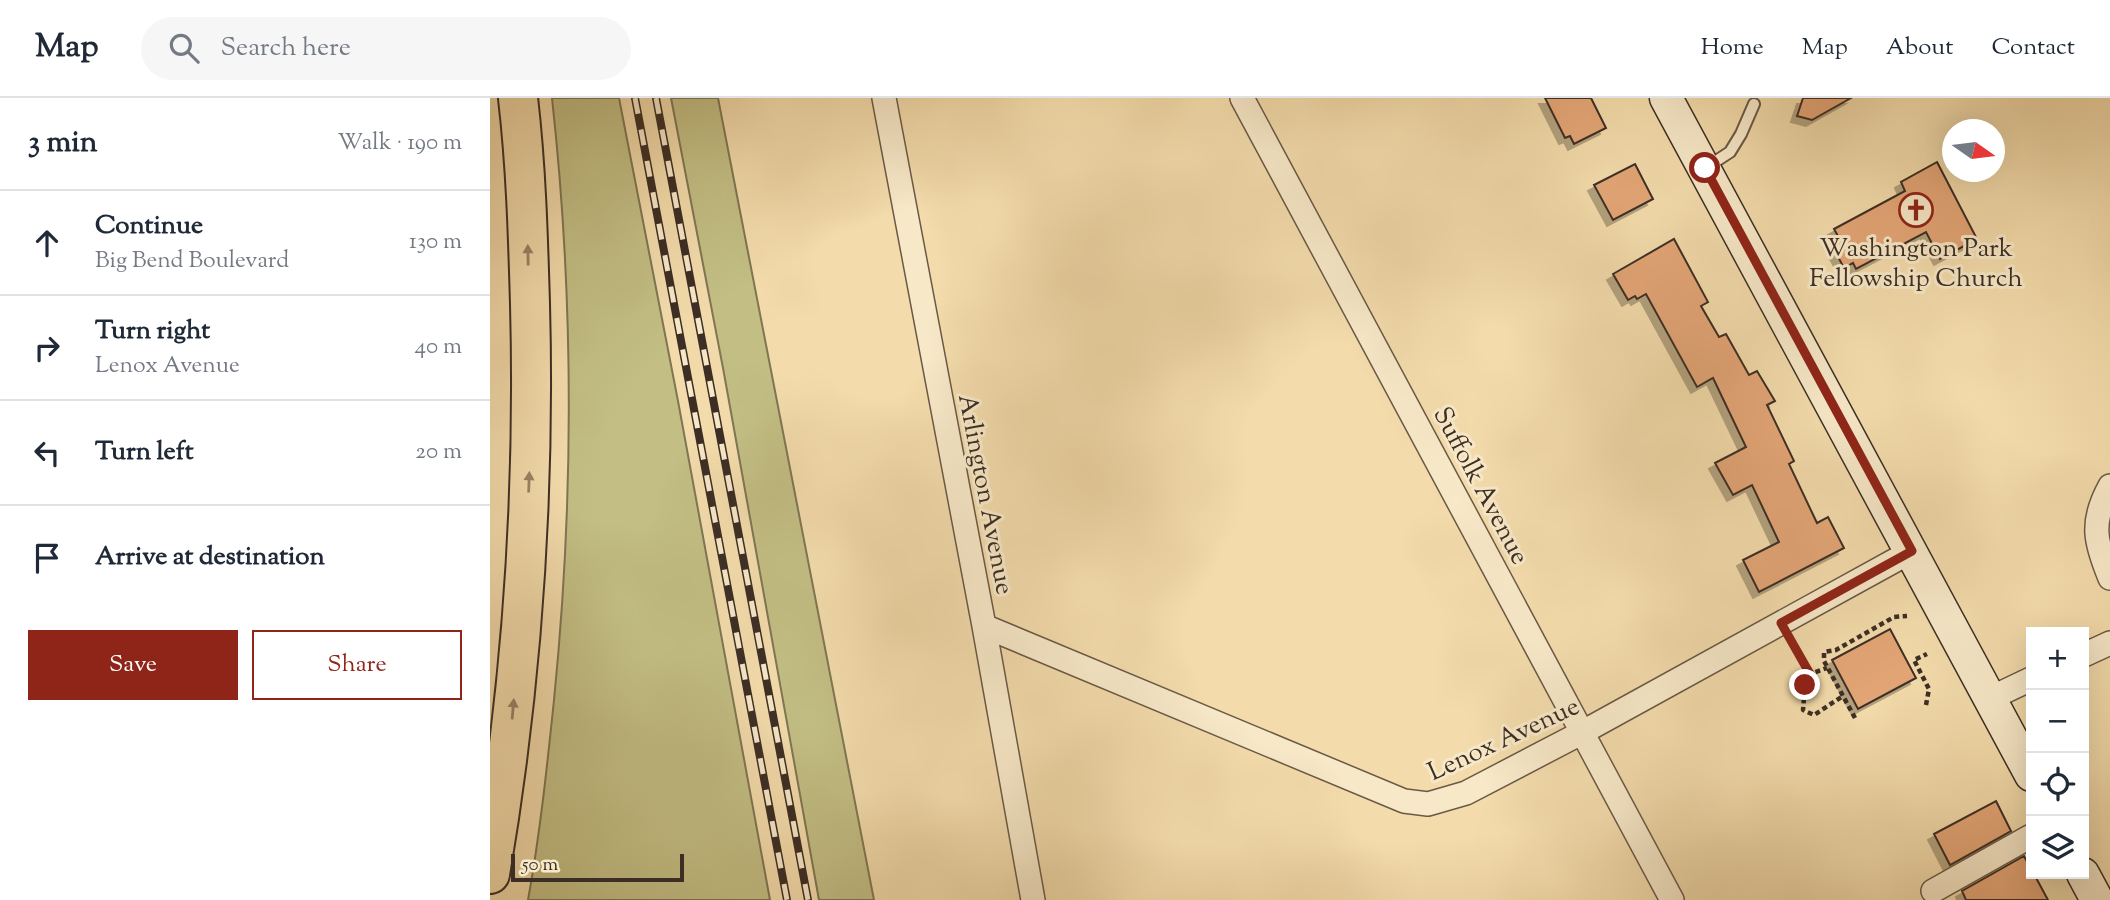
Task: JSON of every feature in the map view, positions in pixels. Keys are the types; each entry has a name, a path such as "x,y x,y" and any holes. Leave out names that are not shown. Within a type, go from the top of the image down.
{"highway":[{"path":"490,874 510,738 530,484 528,231 518,98"}],"main road":[{"path":"1667,98 2026,765"},
{"path":"2086,879 2097,900"}],"street":[{"name":"Arlington Avenue","path":"884,98 1034,900"},
{"name":"Suffolk Avenue","path":"1242,98 1672,900"},
{"path":"2110,486 2103,499 2096,534 2097,549 2110,578"},
{"name":"Lenox Avenue","path":"984,626 1404,801 1428,804 1466,793 1583,732 1912,551"},
{"path":"2089,653 2110,643"},
{"path":"1991,698 2026,681"},
{"path":"1933,891 2026,839"}],"lane":[{"path":"1705,168 1730,152 1741,134 1752,100"}],"path":[{"path":"1855,718 1824,662 1824,652 1836,650 1894,617 1907,616"},
{"path":"1781,623 1810,674"},
{"path":"1926,705 1929,689 1914,660 1927,654"},
{"path":"1827,668 1810,674 1805,685 1803,710 1814,715 1843,696"}],"shaded area":[{"path":"552,98 619,98 770,900 528,900 540,825 554,700 561,625 568,474 568,324"},
{"path":"671,98 718,98 874,900 819,900 723,368"}],"building":[{"path":"1545,98 1591,98 1606,128 1574,144 1570,136 1565,138"},
{"path":"1803,98 1851,98 1812,120 1797,116"},
{"name":"Washington Park Fellowship Church","path":"1937,162 1942,172 1942,182 1947,182 1977,239 1940,259 1926,232 1856,269 1853,263 1844,268 1829,240 1838,236 1834,229 1905,191 1901,182"},
{"path":"1635,164 1653,199 1613,220 1594,185"},
{"path":"1674,239 1708,302 1701,306 1719,337 1726,334 1749,375 1757,371 1775,401 1767,405 1794,461 1789,464 1817,523 1828,517 1844,548 1759,592 1743,560 1779,542 1752,485 1733,495 1715,463 1746,447 1713,378 1697,387 1646,294 1628,300 1613,274"},
{"path":"1890,629 1916,678 1858,709 1832,660"},
{"path":"1996,801 2011,831 1950,865 1934,834"},
{"path":"2024,856 2026,879 2037,879 2048,900 1966,900 1962,891"}],"railway":[{"path":"635,98 787,900"},
{"path":"656,98 808,900"}],"place":[{"name":"Washington Park Fellowship Church","path":"1916,210"}],"route":[{"path":"1705,168 1912,551 1781,623 1810,674 1805,685"}]}
